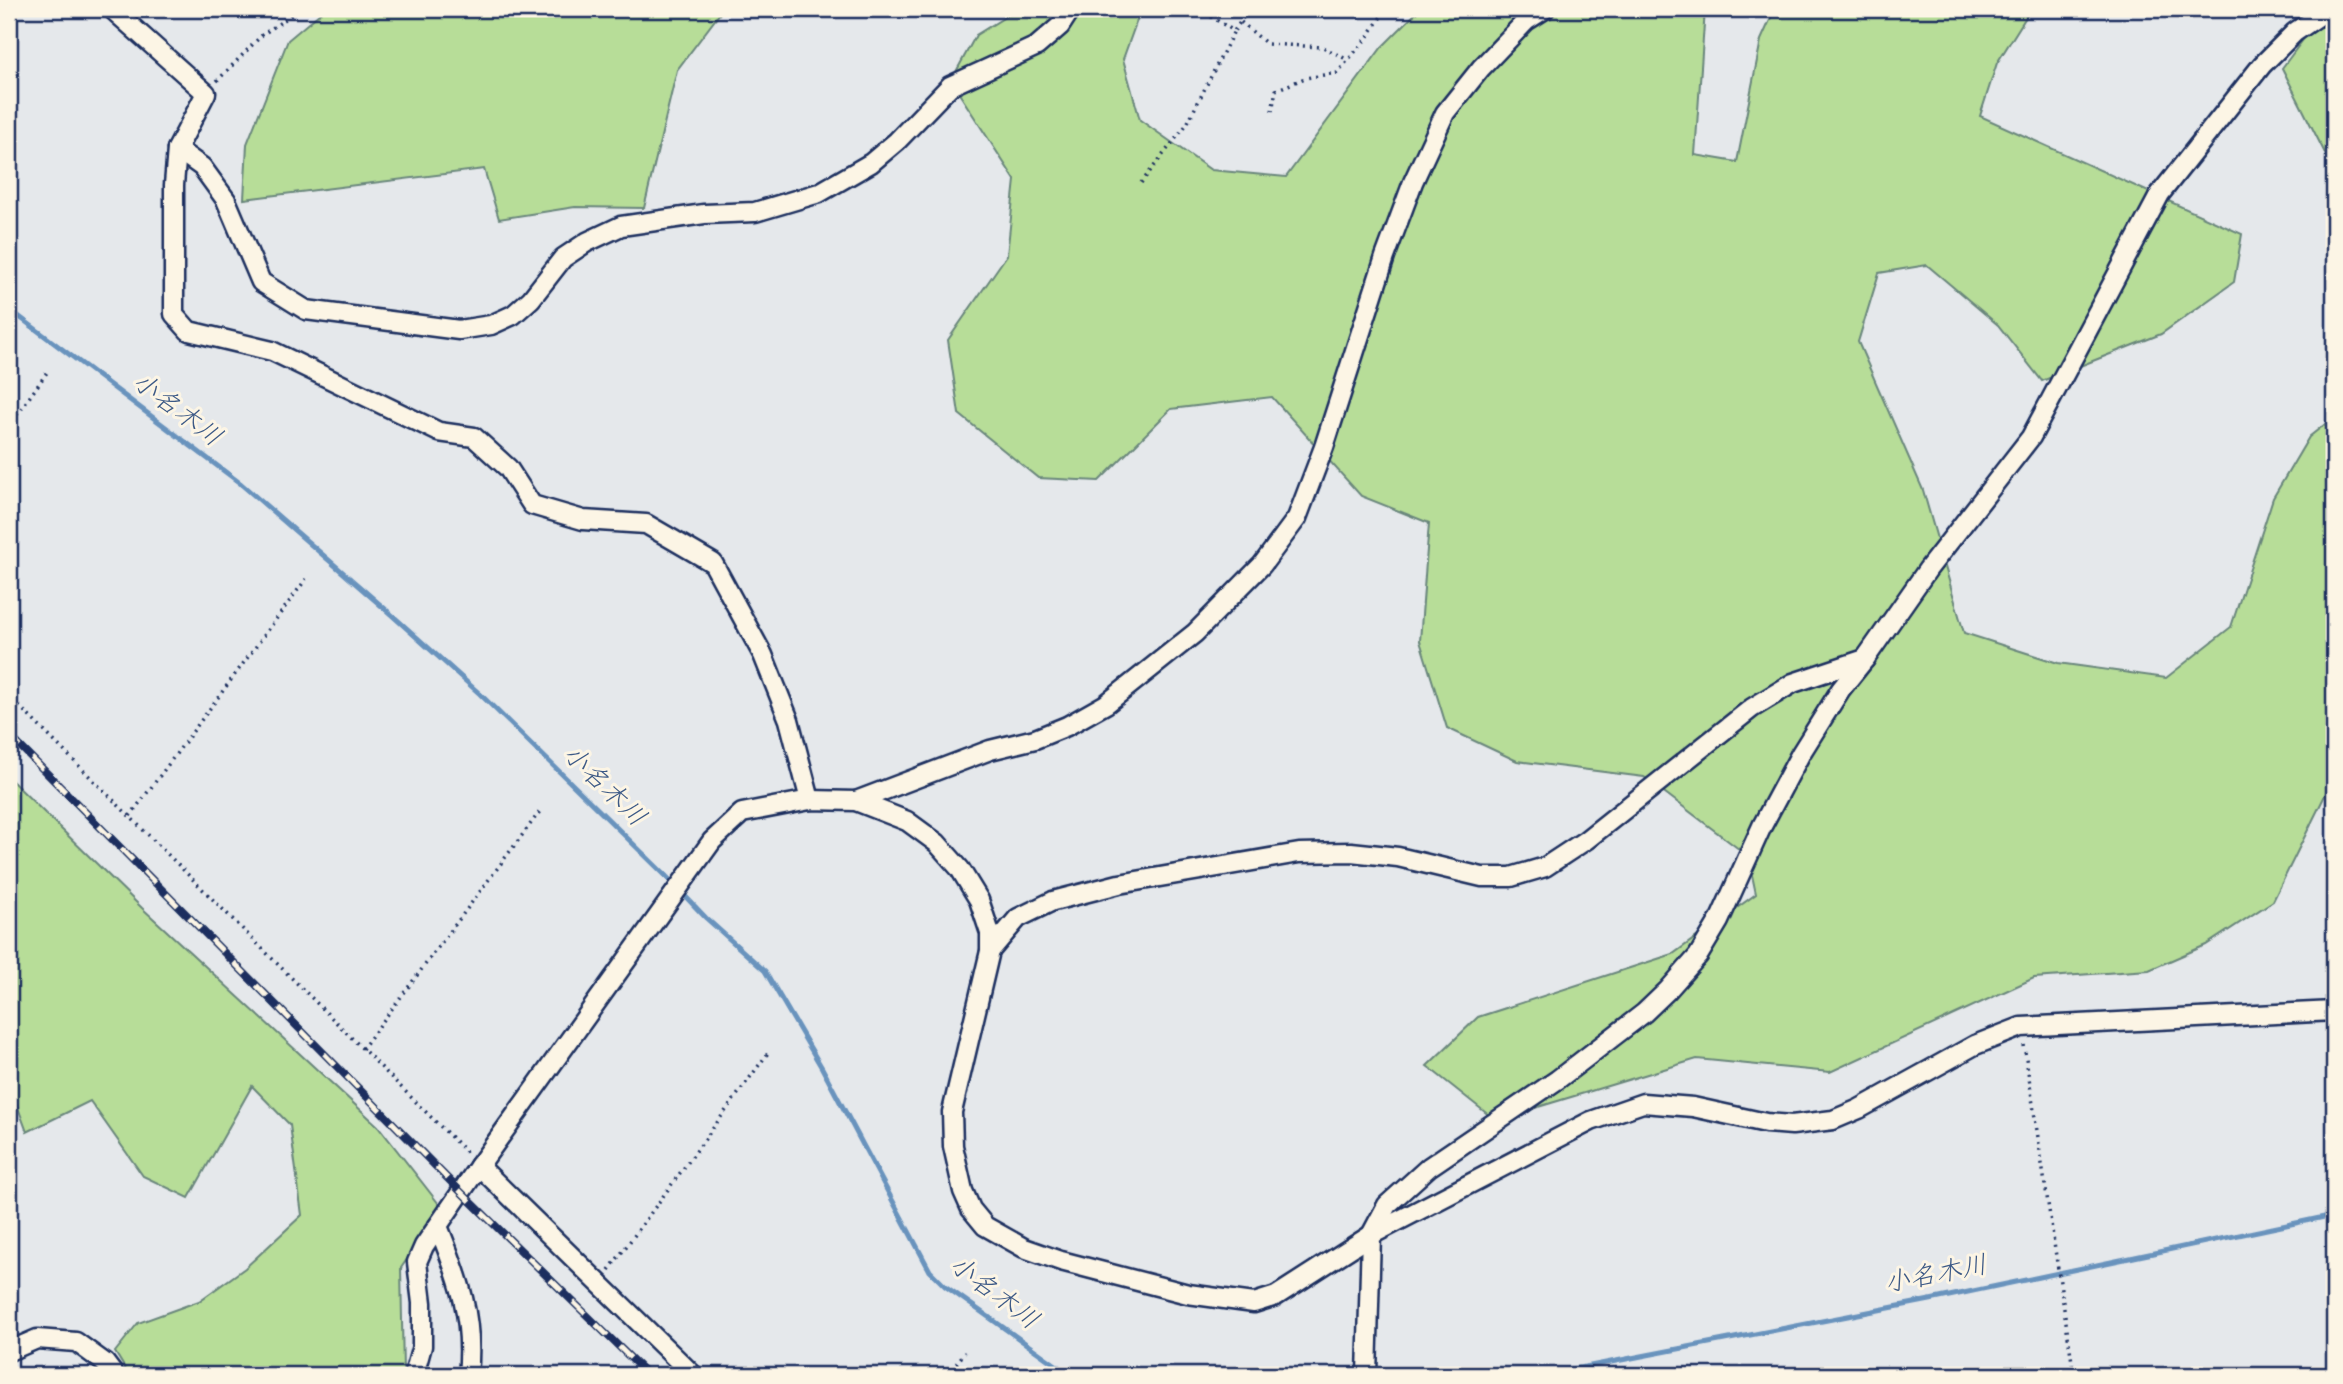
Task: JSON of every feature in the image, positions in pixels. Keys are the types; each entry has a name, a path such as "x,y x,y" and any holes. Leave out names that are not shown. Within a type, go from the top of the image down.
{"street":[{"path":"112,9 206,93 177,149 174,185 174,314 189,331 272,351 439,432 474,436 508,468 531,505 583,520 646,524 713,562 768,668 789,720 810,800"},
{"path":"177,149 202,167 226,201 261,282 306,310 459,330 491,325 513,316 531,299 563,258 587,242 621,226 704,214 755,212 819,193 879,156 950,86 1037,46 1060,26 1071,9"},
{"path":"856,801 990,750 1035,739 1067,726 1106,704 1204,625 1262,565 1297,518 1324,447 1413,182 1445,113 1481,68 1526,21 1545,9"},
{"path":"1367,1375 1371,1235 1387,1205 1429,1167 1557,1080 1644,1013 1698,956 1801,753 1841,689 1928,569 2031,438 2160,194 2262,65 2323,9"},
{"path":"990,951 1018,918 1053,901 1119,884 1299,853 1351,852 1398,857 1482,877 1511,877 1545,867 1586,840 1752,708 1793,683 1865,659"},
{"path":"414,1375 422,1346 422,1303 417,1262 479,1166 712,841 742,813 810,800 856,801 906,821 937,844 960,869 979,900 989,933 990,951 952,1112 953,1146 963,1191 971,1209 985,1226 1024,1248 1061,1261 1188,1294 1255,1303 1276,1296 1371,1235 1591,1121 1643,1102 1693,1107 1792,1125 1833,1120 1859,1109 1975,1045 2021,1027 2334,1011"},
{"path":"479,1166 693,1375"},
{"path":"438,1226 456,1269 464,1301 471,1345 468,1375"},
{"path":"9,1351 37,1339 76,1342 105,1363 114,1375"}],"path":[{"path":"206,93 262,35 300,9"},
{"path":"1199,9 1234,31"},
{"path":"1141,183 1187,124 1234,31 1250,9"},
{"path":"1272,111 1276,90 1305,78 1337,73 1387,9"},
{"path":"1241,22 1267,44 1324,47 1348,60"},
{"path":"9,426 48,371"},
{"path":"130,816 306,579"},
{"path":"9,695 479,1166"},
{"path":"362,1049 541,810"},
{"path":"2021,1027 2074,1375"},
{"path":"600,1283 768,1053"},
{"path":"948,1375 965,1352"}],"green space":[{"path":"325,9 723,9 677,70 644,208 575,207 499,219 484,169 244,199 247,144 288,40"},
{"path":"1018,9 1141,9 1123,59 1140,120 1211,170 1286,177 1382,47 1420,9 1705,9 1695,155 1737,162 1761,40 1775,9 2031,9 1997,63 1980,116 2242,234 2234,282 2161,334 2042,381 1998,325 1927,265 1879,273 1858,342 1923,490 1964,633 2058,663 2166,678 2231,627 2273,498 2309,437 2334,417 2334,777 2273,901 2206,945 2149,970 2034,978 1830,1072 1697,1059 1495,1120 1427,1066 1478,1017 1673,954 1756,894 1748,856 1644,777 1517,761 1447,728 1420,641 1429,523 1361,496 1272,397 1171,409 1099,481 1038,478 959,414 948,340 1007,255 1015,180 951,81 976,35"},
{"path":"2326,9 2334,9 2334,171 2282,68"},
{"path":"9,778 142,908 378,1126 442,1208 401,1268 403,1371 398,1375 129,1375 115,1352 138,1323 199,1301 245,1268 302,1215 290,1125 252,1086 189,1198 143,1176 90,1101 27,1132 9,1083"}],"waterway":[{"name":"小名木川","path":"9,309 240,483 384,608 480,694 706,918 765,971 822,1068 930,1271 945,1286 1070,1375"},
{"name":"小名木川","path":"1544,1375 1930,1300 2334,1215"}],"railway":[{"path":"9,735 461,1192 648,1375"}]}
